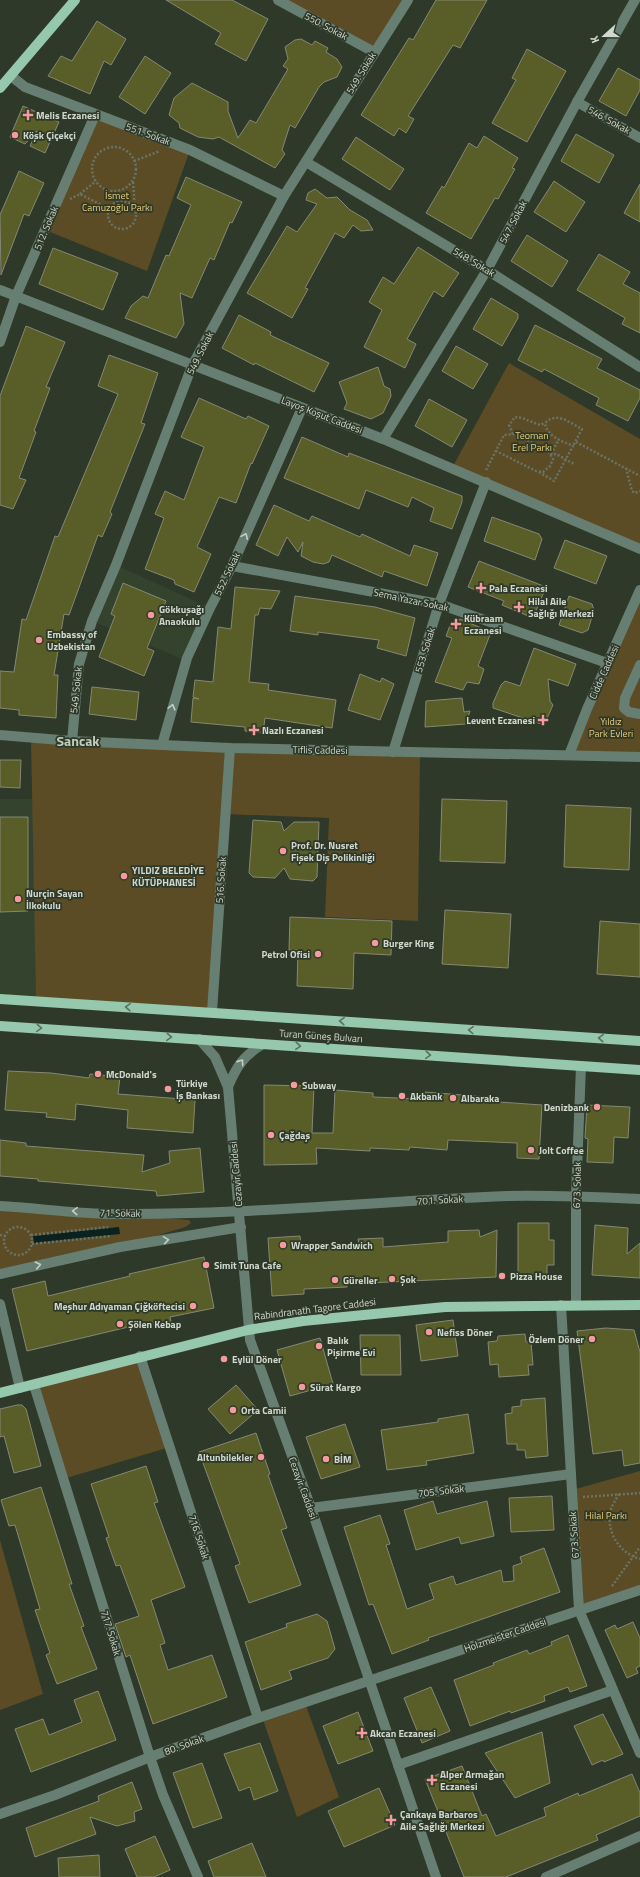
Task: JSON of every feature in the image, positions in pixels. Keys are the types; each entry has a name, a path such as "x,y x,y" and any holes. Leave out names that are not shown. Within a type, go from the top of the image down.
{"main road":[{"path":"0,88 75,0"},
{"name":"Turan Güneş Bulvarı","path":"0,999 640,1041"},
{"name":"Turan Güneş Bulvarı","path":"0,1026 640,1070"},
{"name":"Rabindranath Tagore Caddesi","path":"0,1393 140,1356 248,1330 304,1321 444,1307 640,1305"}],"street":[{"name":"550. Sokak","path":"278,0 374,52"},
{"name":"549. Sokak","path":"72,741 79,664 192,366 284,196 408,0"},
{"name":"547. Sokak","path":"383,439 487,270 577,102 635,0"},
{"name":"551. Sokak","path":"11,76 25,87 190,150 284,196"},
{"name":"546. Sokak","path":"577,102 640,138"},
{"name":"512. Sokak","path":"0,342 16,296 95,115"},
{"name":"548. Sokak","path":"306,162 487,270 640,367"},
{"name":"Layoş Koşut Caddesi","path":"0,290 192,366 383,439 640,549"},
{"name":"552. Sokak","path":"162,745 187,658 210,608 232,566 302,408"},
{"name":"553. Sokak","path":"393,752 439,604 483,481"},
{"name":"Sema Yazar Sokak","path":"232,566 439,604 608,663"},
{"name":"Cidde Caddesi","path":"569,755 640,590"},
{"path":"640,665 625,698 624,708 629,712 640,714"},
{"name":"Tiflis Caddesi","path":"0,735 72,741 230,748 640,757"},
{"name":"516. Sokak","path":"212,1012 230,748"},
{"name":"Cezayir Caddesi","path":"199,1039 215,1057 228,1087 240,1211 248,1330 311,1508 436,1877"},
{"path":"228,1087 249,1053 263,1044"},
{"name":"673. Sokak","path":"576,1305 576,1196 581,1066"},
{"name":"701. Sokak","path":"240,1211 509,1196 576,1196 640,1199"},
{"name":"71. Sokak","path":"0,1206 114,1214 240,1211"},
{"path":"0,1274 120,1247 240,1227"},
{"path":"0,1304 20,1388"},
{"name":"673. Sokak","path":"561,1305 579,1610 640,1753"},
{"name":"716. Sokak","path":"140,1356 258,1718"},
{"name":"717. Sokak","path":"34,1385 150,1757 163,1795 198,1877"},
{"name":"705. Sokak","path":"311,1508 571,1474"},
{"name":"Holzmeister Caddesi","path":"370,1682 640,1590"},
{"name":"80. Sokak","path":"0,1814 55,1795 150,1757 258,1718 370,1682"},
{"path":"398,1765 613,1690"},
{"path":"546,1877 640,1836"}],"path":[{"path":"109,148 123,149 129,153 134,161 136,174 132,182 122,190 115,191 107,190 96,181 92,168 94,161 103,150 109,148"},
{"path":"134,161 160,151"},
{"path":"66,202 80,194 96,181"},
{"path":"132,182 136,216 132,224 125,229 120,229 112,226 109,222 109,209 116,203 125,202 133,207 136,216"},
{"path":"80,194 109,209"},
{"path":"496,451 554,481 582,429 561,418 554,417 540,425 515,417 509,425 513,434"},
{"path":"545,423 546,429 550,435 573,446"},
{"path":"483,481 504,435 513,434 548,451 553,459 550,466 543,472 539,472"},
{"path":"550,455 559,439"},
{"path":"576,442 640,476"},
{"path":"550,455 556,454 574,464"},
{"path":"626,468 632,491 635,493 640,491"},
{"path":"31,1235 115,1226"},
{"path":"15,1227 24,1228 31,1235 32,1244 28,1252 19,1256 6,1250 4,1240 5,1236 7,1232 15,1227"},
{"path":"0,1235 5,1236"},
{"path":"32,1244 114,1235"},
{"path":"572,1497 638,1493 640,1497"},
{"path":"619,1494 611,1508 610,1525 614,1538 622,1549 633,1557 640,1559"},
{"path":"600,1603 640,1547"}],"shaded area":[{"name":"Gökkuşağı Anaokulu","path":"116,565 210,608 187,661 92,621"},
{"name":"Nurçin Sayan İlkokulu","path":"0,799 34,799 36,1001 0,999"}],"green space":[{"path":"280,0 408,0 374,52"},
{"name":"İsmet Camuzoğlu Parkı","path":"95,115 190,150 147,271 45,230"},
{"name":"Teoman Erel Parkı","path":"509,363 640,439 640,549 452,468"},
{"name":"Yıldız Park Evleri","path":"640,590 640,757 569,755"},
{"path":"31,738 420,752 418,921 325,917 329,818 225,814 212,1012 36,1001"},
{"path":"0,1206 189,1220 191,1223 185,1227 120,1247 0,1274"},
{"path":"140,1356 170,1447 63,1479 34,1384"},
{"name":"Hilal Parkı","path":"640,1471 640,1590 579,1610 572,1490"},
{"path":"0,1540 43,1694 0,1710"},
{"path":"305,1703 339,1797 297,1817 262,1717"}],"water":[{"path":"119,1227 120,1234 34,1243 33,1236"}],"building":[{"path":"166,0 232,0 268,19 246,61 215,44 221,33"},
{"path":"436,0 487,0 460,48 453,45 408,116 414,119 406,133 399,128 394,136 361,115 409,38 413,40"},
{"path":"97,21 126,39 111,65 104,61 90,94 48,76 61,56 72,61"},
{"path":"301,39 312,45 315,41 328,48 326,52 337,59 342,67 337,77 324,82 319,87 295,128 290,125 282,150 285,154 275,168 219,137 213,139 198,137 180,128 179,123 169,115 174,98 192,83 228,102 228,111 238,138 250,120 256,123 288,69 283,66 288,59 285,47 295,40"},
{"path":"527,49 566,71 527,142 492,123 516,80 512,78"},
{"path":"145,56 171,73 145,114 119,97"},
{"path":"618,68 640,80 640,90 626,116 599,101"},
{"path":"23,106 59,122 45,153 30,146 37,131 25,144 10,137"},
{"path":"576,134 614,155 599,183 561,161"},
{"path":"484,136 518,158 512,168 515,169 498,199 495,198 471,239 426,213 442,186 444,188 469,143 477,148"},
{"path":"356,137 404,169 390,190 342,159"},
{"path":"19,171 44,183 29,216 24,214 1,275 0,215"},
{"path":"186,177 242,202 232,223 230,222 214,260 210,258 192,298 180,293 184,324 176,338 125,318 131,306 143,296 148,298 166,255 169,256 191,205 177,198"},
{"path":"554,181 585,202 566,232 534,212"},
{"path":"640,184 640,222 624,213"},
{"path":"315,189 327,198 337,197 350,210 367,220 373,230 361,231 353,225 344,238 335,233 305,288 308,289 292,318 247,293 287,226 297,232 317,204 306,200 308,193"},
{"path":"527,235 568,261 552,287 511,261"},
{"path":"418,247 459,273 443,297 434,291 407,339 416,344 405,368 364,347 382,310 369,302 383,277 394,284"},
{"path":"53,248 118,273 103,310 39,284"},
{"path":"599,254 630,272 623,284 640,293 640,333 622,324 625,318 577,290"},
{"path":"491,298 518,314 518,318 502,346 473,329"},
{"path":"239,315 271,332 270,335 329,363 314,392 255,363 254,365 222,348"},
{"path":"535,325 602,359 597,368 640,390 640,398 628,421 596,405 599,398 544,369 542,372 518,360"},
{"path":"26,326 65,342 46,387 50,388 19,478 26,480 13,509 0,505 0,396"},
{"path":"456,346 488,364 473,389 442,371"},
{"path":"109,355 158,373 141,423 145,424 110,512 112,514 102,537 98,535 69,615 64,614 54,675 58,675 56,718 19,715 19,710 0,708 0,671 14,672 22,619 26,620 55,536 58,537 118,394 98,386"},
{"path":"378,367 384,386 390,389 391,396 383,413 371,419 344,409 347,403 339,382"},
{"path":"199,398 246,419 248,416 269,426 252,464 251,463 236,503 219,497 197,547 211,554 194,592 175,584 174,580 145,569 164,518 155,514 165,491 184,500 204,447 181,437"},
{"path":"429,399 467,420 452,447 415,426"},
{"path":"302,437 348,457 349,453 462,496 462,502 452,529 430,521 434,508 412,497 408,507 366,490 359,509 284,478"},
{"path":"274,505 309,521 312,516 360,537 362,534 410,556 414,545 438,553 427,586 384,571 382,577 332,555 329,562 323,564 313,562 301,556 303,542 298,552 287,537 278,556 256,545"},
{"path":"492,517 539,534 542,539 535,560 484,541"},
{"path":"565,540 607,556 596,584 554,568"},
{"path":"479,561 546,587 533,618 502,605 504,601 468,587"},
{"path":"123,583 166,601 147,648 154,651 144,676 99,657 115,616 111,614"},
{"path":"235,587 280,591 271,609 260,608 258,615 255,615 249,682 269,684 268,690 336,700 332,728 265,718 263,733 245,731 245,727 191,722 193,698 199,699 193,697 195,680 213,682 218,627 231,629"},
{"path":"295,596 375,607 415,618 406,656 377,648 379,640 318,632 318,635 290,631"},
{"path":"569,596 592,604 594,610 588,630 582,633 559,625"},
{"path":"460,619 491,632 478,666 484,669 479,684 467,682 463,690 435,682 452,638 446,636 451,623"},
{"path":"534,648 576,664 568,686 548,679 550,701 553,705 544,725 493,708 493,703 501,685 505,681 520,686"},
{"path":"360,674 380,682 382,678 394,684 380,720 348,710"},
{"path":"92,687 139,692 136,720 89,714"},
{"path":"462,698 464,712 470,711 466,724 425,727 426,701"},
{"path":"0,760 21,760 20,788 0,787"},
{"path":"442,799 507,801 505,863 440,861"},
{"path":"566,805 631,808 629,870 564,867"},
{"path":"0,817 28,817 28,911 0,912"},
{"name":"Prof. Dr. Nusret Fişek Diş Polikinliği","path":"253,820 281,822 284,831 294,822 319,822 317,877 313,881 290,879 284,868 275,878 253,877 249,873"},
{"path":"445,910 511,914 508,968 442,964"},
{"path":"290,917 392,921 391,955 354,953 353,989 297,986 298,950 289,950"},
{"path":"600,921 640,924 640,977 597,974"},
{"path":"8,1071 51,1073 89,1078 90,1074 120,1077 118,1094 195,1100 193,1133 127,1128 128,1110 76,1104 75,1120 46,1117 47,1113 5,1110"},
{"path":"264,1085 314,1086 312,1133 333,1133 335,1090 373,1093 373,1097 424,1099 425,1092 500,1098 499,1102 542,1105 539,1159 517,1158 517,1143 448,1140 447,1150 410,1147 409,1150 370,1148 370,1151 316,1148 317,1164 264,1165"},
{"path":"587,1105 630,1107 628,1138 614,1137 613,1163 587,1162 588,1139 585,1138"},
{"path":"0,1140 26,1143 26,1146 144,1155 142,1172 170,1163 169,1151 200,1148 204,1192 157,1196 156,1191 38,1181 38,1179 0,1176"},
{"path":"518,1223 549,1223 549,1240 554,1240 554,1265 547,1265 547,1276 518,1277"},
{"path":"595,1225 628,1228 627,1254 640,1243 640,1278 592,1275"},
{"path":"479,1230 480,1237 497,1230 496,1277 347,1284 347,1287 304,1289 304,1294 272,1296 268,1238 300,1236 301,1247 359,1244 358,1239 383,1238 383,1247 448,1242 448,1231"},
{"path":"204,1257 214,1308 170,1317 171,1321 142,1328 141,1324 27,1351 12,1289 45,1281 48,1296 130,1276 129,1274"},
{"path":"453,1320 458,1356 421,1361 416,1325"},
{"path":"606,1328 634,1330 640,1352 640,1463 624,1466 622,1450 593,1454 577,1331"},
{"path":"525,1334 526,1342 531,1342 533,1365 528,1365 529,1375 499,1377 498,1364 490,1365 488,1342 497,1341 498,1336"},
{"path":"360,1335 400,1335 401,1375 361,1375"},
{"path":"320,1338 333,1384 290,1396 277,1350"},
{"name":"Orta Camii","path":"236,1385 258,1410 230,1434 208,1409"},
{"path":"545,1398 548,1456 526,1458 525,1450 517,1450 517,1444 507,1444 505,1414 512,1413 512,1407 521,1406 521,1400"},
{"path":"22,1405 26,1409 41,1466 14,1473 4,1436 0,1437 0,1409"},
{"path":"468,1414 474,1453 426,1461 427,1465 387,1470 381,1430 438,1422 438,1419"},
{"path":"345,1424 360,1467 321,1479 306,1437"},
{"path":"256,1433 270,1474 268,1475 287,1528 281,1530 301,1585 249,1603 235,1566 240,1564 199,1452"},
{"path":"146,1466 158,1502 154,1503 185,1587 151,1600 165,1643 160,1645 168,1670 212,1655 227,1697 153,1724 130,1655 126,1657 115,1624 139,1616 120,1565 116,1566 106,1538 109,1537 91,1484"},
{"path":"41,1487 72,1584 69,1584 84,1626 81,1627 97,1669 57,1684 46,1655 50,1653 35,1610 40,1609 15,1525 9,1526 1,1500"},
{"path":"552,1496 554,1530 511,1532 509,1498"},
{"path":"433,1501 437,1514 487,1501 494,1536 461,1544 459,1537 416,1550 404,1510"},
{"path":"380,1515 390,1544 386,1545 407,1609 434,1599 429,1584 453,1576 456,1585 501,1570 503,1582 514,1581 513,1566 522,1563 520,1557 544,1548 560,1592 428,1638 429,1640 392,1654 373,1604 369,1605 344,1527"},
{"path":"317,1614 327,1621 335,1649 328,1658 289,1671 292,1679 261,1690 245,1642 287,1627 286,1624"},
{"path":"633,1622 640,1638 640,1666 636,1668 638,1673 627,1678 605,1630 615,1625 617,1629"},
{"path":"568,1635 587,1686 570,1692 568,1687 544,1696 545,1701 511,1713 510,1711 470,1726 454,1680 494,1665 493,1663 527,1650 529,1654 552,1645 551,1642"},
{"path":"431,1687 450,1731 422,1743 404,1698"},
{"path":"98,1691 116,1740 31,1772 15,1729 43,1719 49,1735 82,1722 74,1700"},
{"path":"358,1712 373,1751 338,1764 323,1726"},
{"path":"603,1714 623,1754 592,1765 574,1726"},
{"path":"542,1732 550,1783 515,1798 485,1753"},
{"path":"260,1743 278,1791 254,1800 250,1787 239,1791 224,1754"},
{"path":"202,1763 222,1818 193,1828 173,1773"},
{"path":"462,1766 482,1816 486,1814 496,1836 546,1816 544,1808 578,1793 579,1796 632,1774 640,1793 640,1816 596,1835 598,1840 506,1877 464,1877 425,1779"},
{"path":"132,1782 142,1809 134,1812 135,1821 117,1826 90,1817 96,1834 35,1857 26,1828 99,1801 98,1796"},
{"path":"379,1788 395,1825 344,1847 328,1811"},
{"path":"155,1836 170,1870 154,1877 137,1877 125,1849"},
{"path":"252,1843 266,1877 214,1877 208,1861"},
{"path":"99,1855 100,1877 59,1877 58,1858"}],"place":[{"name":"Melis Eczanesi","path":"28,115"},
{"name":"Köşk Çiçekçi","path":"15,135"},
{"name":"Pala Eczanesi","path":"481,588"},
{"name":"Hilal Aile Sağlığı Merkezi","path":"519,607"},
{"name":"Gökkuşağı Anaokulu","path":"151,615"},
{"name":"Kübraam Eczanesi","path":"456,624"},
{"name":"Embassy of Uzbekistan","path":"39,640"},
{"name":"Levent Eczanesi","path":"543,720"},
{"name":"Nazlı Eczanesi","path":"254,730"},
{"name":"Prof. Dr. Nusret Fişek Diş Polikinliği","path":"283,851"},
{"name":"YILDIZ BELEDİYE KÜTÜPHANESİ","path":"124,876"},
{"name":"Nurçin Sayan İlkokulu","path":"18,899"},
{"name":"Burger King","path":"375,943"},
{"name":"Petrol Ofisi","path":"318,954"},
{"name":"McDonald's","path":"98,1074"},
{"name":"Subway","path":"294,1085"},
{"name":"Türkiye İş Bankası","path":"168,1089"},
{"name":"Akbank","path":"402,1096"},
{"name":"Albaraka","path":"453,1098"},
{"name":"Denizbank","path":"597,1107"},
{"name":"Çağdaş","path":"271,1135"},
{"name":"Jolt Coffee","path":"531,1150"},
{"name":"Wrapper Sandwich","path":"283,1245"},
{"name":"Simit Tuna Cafe","path":"206,1265"},
{"name":"Pizza House","path":"502,1276"},
{"name":"Şok","path":"392,1279"},
{"name":"Güreller","path":"335,1280"},
{"name":"Meşhur Adıyaman Çiğköftecisi","path":"193,1306"},
{"name":"Şölen Kebap","path":"120,1324"},
{"name":"Nefiss Döner","path":"429,1332"},
{"name":"Özlem Döner","path":"592,1339"},
{"name":"Balık Pişirme Evi","path":"319,1346"},
{"name":"Eylül Döner","path":"224,1359"},
{"name":"Sürat Kargo","path":"302,1387"},
{"name":"Orta Camii","path":"233,1410"},
{"name":"Altunbilekler","path":"261,1457"},
{"name":"BİM","path":"326,1459"},
{"name":"Akcan Eczanesi","path":"362,1733"},
{"name":"Alper Armağan Eczanesi","path":"432,1780"},
{"name":"Çankaya Barbaros Aile Sağlığı Merkezi","path":"391,1820"}],"district":[{"name":"Sancak","path":"78,740"}]}
